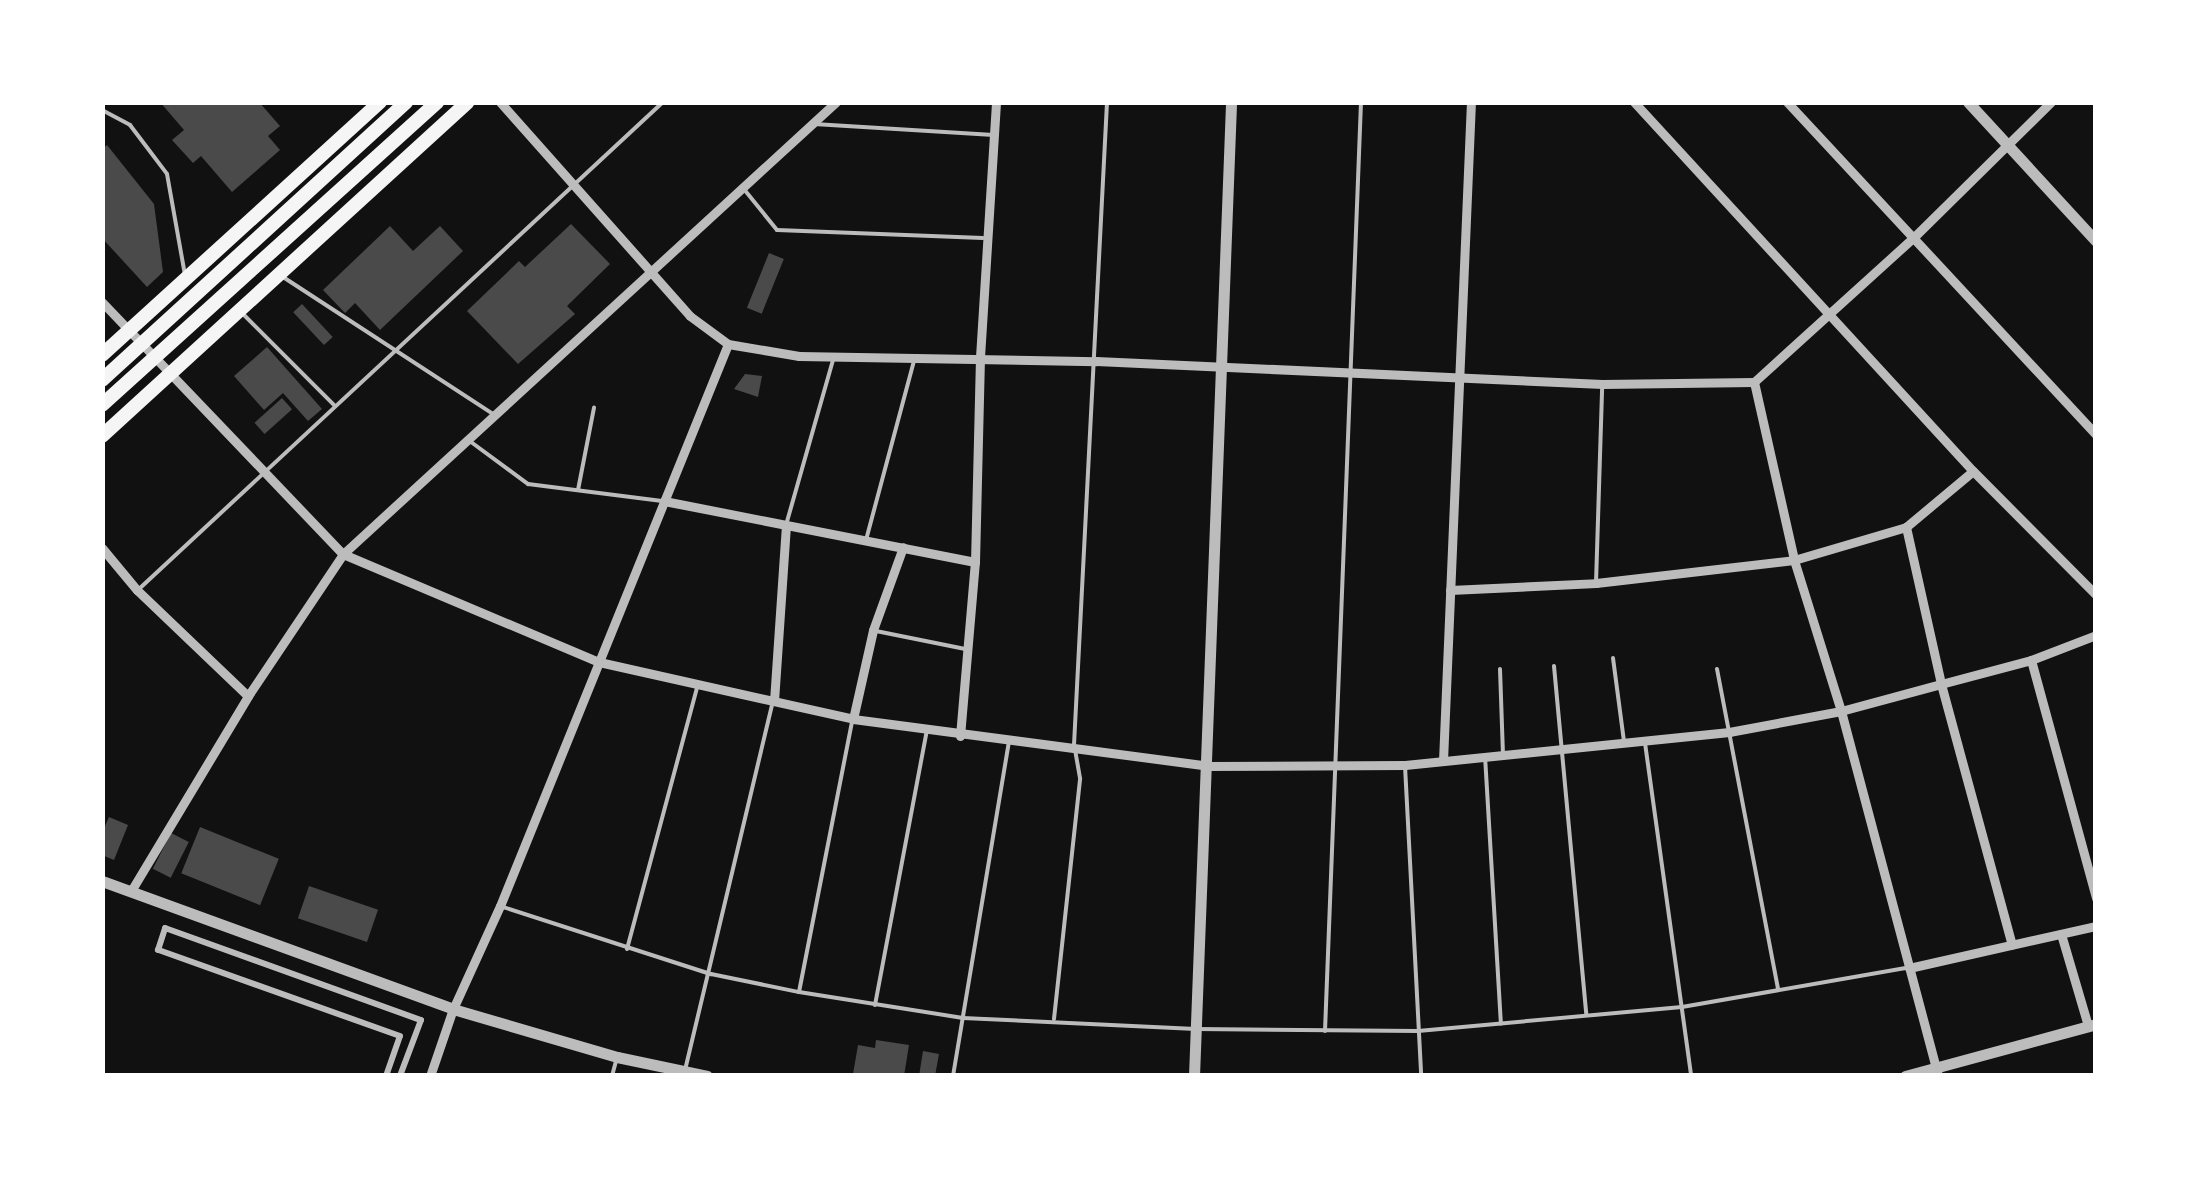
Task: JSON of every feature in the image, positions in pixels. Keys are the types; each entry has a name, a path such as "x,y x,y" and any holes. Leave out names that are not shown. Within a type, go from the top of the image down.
{"main road":[{"path":"102,355 380,102"},
{"path":"102,380 406,102"},
{"path":"102,405 437,102"},
{"path":"102,436 468,102"}],"street":[{"path":"500,102 690,316 728,344 834,357 1096,361 1602,384 1754,382 1912,238 2051,102"},
{"path":"130,891 248,696 343,554 741,185 836,102"},
{"path":"960,736 975,562 980,357 996,102"},
{"path":"1194,1076 1231,102"},
{"path":"1443,761 1471,102"},
{"path":"1634,102 1973,471 2096,596"},
{"path":"1787,102 2096,434"},
{"path":"1968,102 2096,241"},
{"path":"102,302 343,554 599,662 853,719 960,736 1074,745 1208,766 1406,765 1729,732 1841,710 2032,660 2096,635"},
{"path":"430,1076 453,1009 500,906 728,344"},
{"path":"1754,382 1794,560 1841,710 1938,1072"},
{"path":"1450,590 1596,583 1794,560 1906,527 1973,471"},
{"path":"664,501 975,562"},
{"path":"774,700 786,525"},
{"path":"1906,527 1941,684 2012,945"},
{"path":"102,548 137,590 248,696"},
{"path":"853,719 872,630 902,548"},
{"path":"2032,660 2096,898"},
{"path":"102,881 453,1009 617,1056 707,1076"},
{"path":"1908,968 2096,926"},
{"path":"386,1076 400,1036 158,950 165,928 421,1020 400,1076"},
{"path":"1905,1076 1938,1072 2092,1025 2062,934"}],"lane":[{"path":"137,590 663,102"},
{"path":"1054,1019 1080,778 1074,745 1106,102"},
{"path":"1325,1031 1360,102"},
{"path":"102,110 130,126 167,174 186,280"},
{"path":"814,124 994,134"},
{"path":"741,185 777,230 988,238"},
{"path":"279,274 494,414"},
{"path":"240,311 335,406"},
{"path":"786,525 834,357"},
{"path":"866,540 916,357"},
{"path":"1596,583 1602,384"},
{"path":"578,490 594,408"},
{"path":"467,439 528,484 664,501"},
{"path":"872,630 965,649"},
{"path":"1614,658 1624,742"},
{"path":"1554,666 1586,1016"},
{"path":"1717,669 1779,990"},
{"path":"1500,670 1503,755"},
{"path":"627,949 698,686"},
{"path":"685,1071 712,974 774,700"},
{"path":"799,992 853,719"},
{"path":"874,1005 927,730"},
{"path":"1645,740 1692,1076"},
{"path":"953,1076 1009,741"},
{"path":"1485,756 1502,1024"},
{"path":"1406,765 1420,1076"},
{"path":"500,906 712,974 799,992 963,1018 1054,1019 1196,1029 1418,1031 1502,1024 1682,1008 1908,968"},
{"path":"612,1076 617,1056"}],"building":[{"path":"160,102 259,102 280,126 268,136 280,150 232,192 201,156 193,163 172,140 184,130"},
{"path":"107,145 154,204 163,272 147,287 102,238 102,149"},
{"path":"571,224 610,264 567,306 575,314 518,364 467,311 519,261 525,267"},
{"path":"390,226 413,251 440,226 463,251 380,330 355,303 345,313 323,290"},
{"path":"769,253 784,259 762,314 747,308"},
{"path":"302,304 333,337 324,345 293,312"},
{"path":"267,347 322,409 308,421 283,393 264,410 234,376"},
{"path":"745,374 762,376 758,397 734,389"},
{"path":"282,398 292,409 265,434 255,423"},
{"path":"109,817 128,825 114,860 102,855 102,833"},
{"path":"200,827 279,859 260,905 181,873"},
{"path":"171,833 189,842 171,878 153,869"},
{"path":"309,886 378,910 367,942 298,918"},
{"path":"876,1040 909,1045 904,1076 853,1074 858,1045 875,1048"},
{"path":"923,1051 939,1054 935,1076 919,1076"}]}
